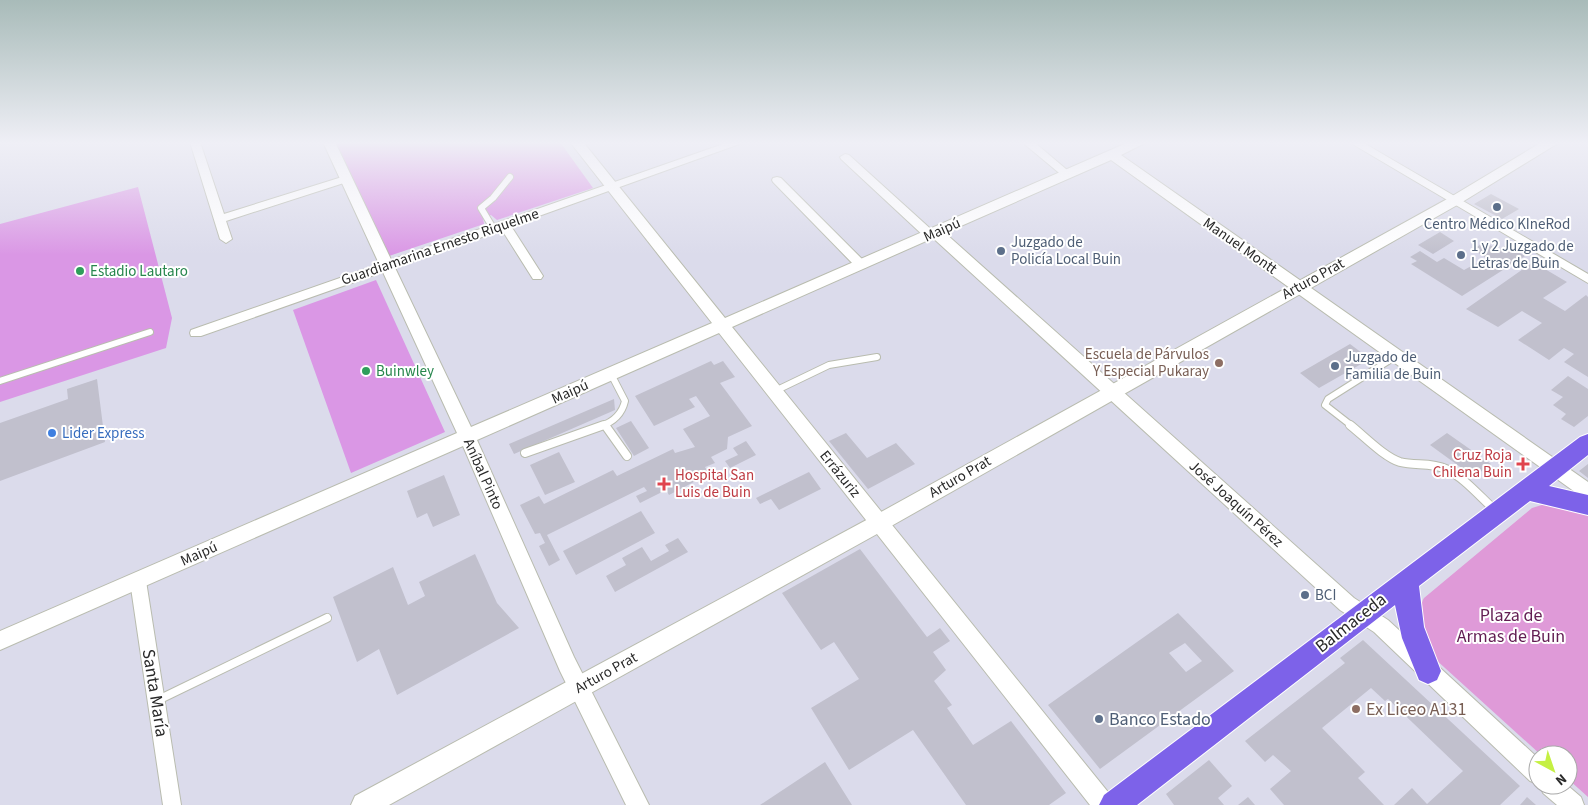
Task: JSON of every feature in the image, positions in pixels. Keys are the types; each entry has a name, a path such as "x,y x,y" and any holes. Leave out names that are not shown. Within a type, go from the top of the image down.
{"main road":[{"name":"Arturo Prat","path":"364,805 879,523 1490,180"},
{"name":"Balmaceda","path":"1114,805 1588,442"},
{"path":"1526,490 1588,505"},
{"path":"1407,580 1407,608 1410,623 1420,655 1428,671"}],"street":[{"path":"207,180 226,239"},
{"path":"220,219 344,180"},
{"name":"Aníbal Pinto","path":"346,180 466,437 567,664 638,805"},
{"name":"Errázuriz","path":"607,180 1104,805"},
{"name":"Guardiamarina Ernesto Riquelme","path":"196,333 631,180"},
{"path":"777,180 861,265"},
{"path":"870,180 932,234"},
{"name":"Maipú","path":"0,642 1055,180"},
{"name":"Manuel Montt","path":"1147,180 1588,492"},
{"path":"1418,180 1588,279"},
{"path":"499,226 537,276"},
{"name":"José Joaquín Pérez","path":"932,234 1111,391 1347,604 1381,626 1528,764"},
{"name":"Santa María","path":"138,581 172,805"},
{"path":"1562,795 1573,805"}],"lane":[{"path":"499,226 481,208 498,192 507,180"},
{"path":"0,381 150,332"},
{"path":"1396,356 1328,399 1325,405 1393,458 1404,464 1432,465 1449,470 1497,512"},
{"path":"774,392 829,365 877,357"},
{"path":"525,453 605,425 617,417 624,405 622,392 611,374"},
{"path":"605,425 627,456"},
{"path":"156,701 327,618"}],"green space":[{"name":"Plaza de Armas de Buin","path":"1545,504 1588,511 1588,797 1578,788 1578,745 1530,745 1434,658 1422,619 1421,610 1424,598 1532,508"}],"shaded area":[{"path":"353,180 587,180 593,188 497,220 491,215 483,218 484,224 389,256"},
{"name":"Estadio Lautaro","path":"138,187 172,318 166,348 0,402 0,224"},
{"name":"Buinwley","path":"376,280 445,432 351,473 293,310"}],"building":[{"name":"Centro Médico KIneRod","path":"1491,194 1519,209 1502,219 1474,204"},
{"path":"1440,232 1454,241 1433,254 1418,245"},
{"path":"1485,242 1498,250 1506,245 1525,256 1462,296 1411,264 1417,261 1410,257 1420,251 1437,262 1444,258 1464,270 1486,258 1473,249"},
{"path":"1533,262 1567,282 1543,298 1565,311 1586,295 1588,297 1588,377 1564,362 1574,354 1564,348 1549,360 1518,340 1542,323 1522,311 1498,327 1466,309"},
{"name":"Juzgado de Familia de Buin","path":"1350,344 1370,359 1319,388 1300,373"},
{"path":"711,361 714,365 723,361 735,377 720,383 752,426 728,437 727,449 711,457 715,463 705,467 709,474 669,495 666,490 640,503 636,496 647,491 644,487 547,535 560,560 549,566 539,546 545,543 540,533 535,534 520,505 539,496 544,504 613,470 617,476 673,449 675,453 695,447 683,429 710,416 696,396 689,399 695,407 654,426 635,396"},
{"path":"1568,376 1588,389 1588,416 1574,427 1561,419 1566,414 1553,405 1563,397 1551,390"},
{"name":"Lider Express","path":"97,379 105,442 0,481 0,423 68,399 67,389"},
{"path":"614,399 615,410 514,454 509,444"},
{"path":"631,421 649,448 634,456 616,428"},
{"path":"846,433 867,458 896,443 915,464 868,489 829,441"},
{"path":"1447,433 1491,464 1474,477 1430,445"},
{"path":"746,441 756,455 730,468 725,461 738,455 733,448"},
{"path":"559,452 575,482 545,495 530,465"},
{"path":"1588,464 1588,478 1579,471"},
{"path":"809,472 821,489 779,510 771,499 760,504 756,498"},
{"path":"444,475 460,515 433,527 427,513 417,518 407,491"},
{"path":"641,511 655,533 576,575 563,551"},
{"path":"678,538 688,552 615,592 606,576 626,565 622,558 642,547 651,561 669,551 665,545"},
{"path":"860,549 927,637 940,628 950,641 933,652 946,670 934,681 952,705 947,708 973,745 1011,721 1066,793 1049,805 966,805 913,730 849,770 811,708 859,679 834,642 821,650 782,593"},
{"path":"475,554 497,603 519,628 397,695 379,649 357,662 333,597 393,567 408,605 425,596 419,582"},
{"path":"1178,613 1234,671 1100,769 1048,705","holes":["1185,643 1202,661 1186,672 1169,653"]},
{"path":"1363,640 1520,786 1500,805 1394,805 1412,788 1427,804 1463,771 1388,699 1385,701 1371,688 1322,728 1365,772 1358,778 1384,805 1284,805 1270,789 1291,771 1273,755 1265,762 1245,741 1345,663 1340,658"},
{"path":"1209,760 1232,786 1218,798 1224,805 1174,805 1166,794"},
{"path":"825,762 852,805 760,805"},
{"path":"1248,797 1255,805 1238,805"},
{"path":"1527,797 1536,805 1520,805"}],"place":[{"name":"Centro Médico KIneRod","path":"1497,207"},
{"name":"Juzgado de Policía Local Buin","path":"1001,251"},
{"name":"1 y 2 Juzgado de Letras de Buin","path":"1461,255"},
{"name":"Estadio Lautaro","path":"80,271"},
{"name":"Escuela de Párvulos Y Especial Pukaray","path":"1219,363"},
{"name":"Juzgado de Familia de Buin","path":"1335,366"},
{"name":"Buinwley","path":"366,371"},
{"name":"Lider Express","path":"52,433"},
{"name":"Cruz Roja Chilena Buin","path":"1523,464"},
{"name":"Hospital San Luis de Buin","path":"664,484"},
{"name":"BCI","path":"1305,595"},
{"name":"Ex Liceo A131","path":"1356,709"},
{"name":"Banco Estado","path":"1099,719"}]}
